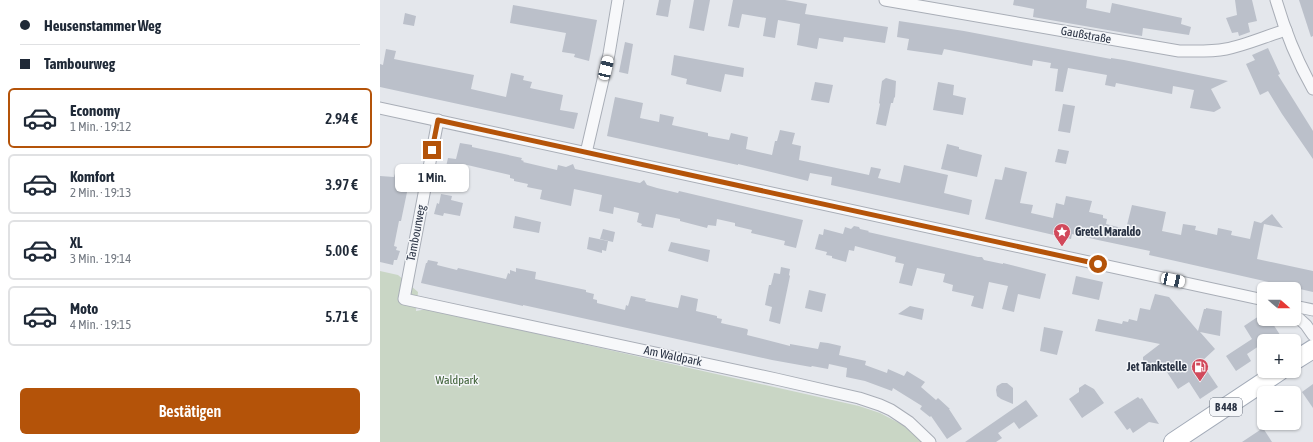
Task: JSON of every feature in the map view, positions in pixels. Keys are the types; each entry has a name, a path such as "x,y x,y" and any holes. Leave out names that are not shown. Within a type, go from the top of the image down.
{"main road":[{"path":"1301,356 1313,348"},
{"name":"B 448","path":"1173,442 1269,378"}],"street":[{"path":"586,153 609,54 618,0"},
{"name":"Gaußstraße","path":"885,0 1179,50 1208,51 1227,49 1286,30"},
{"path":"1276,0 1299,62 1313,89"},
{"path":"380,108 1257,298"},
{"name":"Tambourweg","path":"404,299 438,120"},
{"name":"Am Waldpark","path":"404,299 761,375 858,398 891,410 909,422 930,442"},
{"path":"1301,307 1313,310"},
{"path":"1301,320 1313,335"}],"green space":[{"name":"Waldpark","path":"380,271 398,275 418,292 416,311 427,309 859,406 880,413 903,425 923,442 380,442"}],"building":[{"path":"659,0 671,0 668,17 656,15"},
{"path":"694,0 710,0 704,31 689,28"},
{"path":"733,0 785,0 807,4 805,14 888,27 885,43 844,37 843,42 819,38 817,49 797,45 800,24 778,20 775,38 763,36 766,18 742,14 739,28 728,26"},
{"path":"1014,0 1087,0 1086,8 1110,13 1112,3 1182,18 1181,24 1191,27 1189,35 1143,28 1142,36 1033,17 1034,9 1013,5"},
{"path":"1235,0 1252,0 1257,21 1248,23 1250,32 1239,36 1238,32 1232,33 1226,18 1237,15"},
{"path":"1299,0 1313,0 1313,36 1311,37"},
{"path":"513,5 597,20 589,61 574,57 575,54 562,52 566,33 510,23"},
{"path":"405,13 416,16 414,26 403,24"},
{"path":"899,21 964,31 1111,59 1124,60 1228,81 1211,89 1221,108 1214,112 1190,108 1194,90 1173,86 1172,94 1116,83 1115,87 1105,85 1107,75 1068,68 1063,92 1055,91 1058,69 1050,68 1051,63 1033,60 1032,66 944,49 942,55 907,50 909,39 897,37"},
{"path":"625,42 633,44 628,74 619,72"},
{"path":"1268,48 1280,74 1278,75 1313,131 1313,159 1268,91 1260,95 1246,64 1255,60 1252,55"},
{"path":"386,49 396,51 394,59 474,75 471,89 506,97 511,73 524,76 523,80 532,82 530,88 563,95 560,110 578,113 574,129 380,87 380,64 383,65"},
{"path":"674,55 744,68 743,77 725,74 721,92 686,84 687,79 671,75"},
{"path":"886,78 896,81 895,97 893,103 891,103 886,126 876,124 882,81"},
{"path":"815,82 833,85 829,103 811,100"},
{"path":"938,82 954,85 953,95 966,98 963,115 933,110"},
{"path":"615,97 643,103 640,118 659,122 660,114 674,117 672,125 708,133 708,136 729,140 731,133 748,137 746,149 772,155 775,141 777,141 780,130 795,133 792,144 801,146 799,160 869,175 871,167 881,169 878,178 900,183 904,165 948,175 944,193 972,200 969,215 831,185 832,177 810,173 808,181 738,164 607,136"},
{"path":"1063,104 1075,106 1070,133 1058,131"},
{"path":"460,143 522,158 521,160 524,161 523,162 557,170 558,165 566,167 573,164 575,169 640,183 644,180 647,185 657,188 678,193 679,191 803,220 796,248 784,245 785,241 751,233 752,230 735,226 735,223 717,219 716,226 708,225 707,228 680,221 680,219 656,214 653,228 641,226 642,224 637,222 639,213 614,207 613,214 599,211 602,195 574,189 571,206 540,199 542,190 527,187 528,184 514,181 514,179 510,178 510,175 463,164 461,174 445,171 448,158 456,159"},
{"path":"947,144 982,155 977,177 941,169"},
{"path":"1058,149 1069,151 1066,164 1055,162"},
{"path":"1005,167 1027,172 1020,203 1033,205 1031,213 1053,218 1056,203 1064,205 1066,196 1092,201 1089,212 1103,215 1103,218 1107,219 1106,224 1126,229 1132,205 1166,212 1162,231 1181,235 1183,224 1196,226 1195,230 1217,235 1218,228 1232,231 1231,235 1250,239 1254,221 1261,223 1272,214 1283,228 1264,224 1257,259 1313,271 1313,292 1301,289 1301,282 1269,282 1149,255 1150,251 1072,234 1071,239 985,219 995,179 1002,180"},
{"path":"396,170 411,173 394,246 397,247 396,250 400,251 397,260 394,260 393,265 380,262 380,176 394,177"},
{"path":"441,194 452,196 451,200 463,203 460,216 444,213 443,216 434,214 437,203 439,204"},
{"path":"515,216 541,222 539,233 513,228"},
{"path":"854,226 869,231 868,232 982,257 984,260 1003,263 1046,274 1040,299 1018,294 1014,312 1002,309 1008,286 989,282 983,309 971,306 974,296 952,291 953,285 943,282 945,274 917,268 912,286 899,283 904,264 895,262 896,257 855,246 854,251 849,250 846,262 826,255 827,252 815,249 819,234 823,235 824,229 843,234 845,227 851,229"},
{"path":"603,229 615,232 613,242 600,239"},
{"path":"589,237 608,241 606,251 602,250 602,253 587,249"},
{"path":"671,242 710,250 708,262 668,251"},
{"path":"428,260 438,262 437,265 457,270 458,268 506,279 508,273 510,274 510,270 516,272 516,268 536,272 535,279 586,290 586,292 594,294 593,299 597,300 597,303 625,310 631,296 646,299 645,301 678,308 681,295 698,299 696,311 717,316 717,318 722,319 721,323 747,329 747,335 790,346 790,344 818,349 820,342 828,343 841,346 839,355 866,361 865,365 887,373 888,369 904,376 907,371 925,382 921,387 936,400 938,398 950,409 962,429 947,439 931,416 930,417 920,409 922,406 893,388 892,391 865,381 846,377 847,368 829,364 828,369 772,360 421,283"},
{"path":"781,267 790,269 790,276 780,324 769,321 772,307 765,305 769,285 771,285 774,273 780,274"},
{"path":"1076,276 1103,282 1099,300 1072,294"},
{"path":"809,290 826,294 822,312 805,308"},
{"path":"1155,294 1169,297 1198,331 1204,309 1206,308 1222,311 1220,336 1200,332 1215,349 1201,362 1218,387 1200,399 1189,382 1178,389 1163,366 1152,373 1143,360 1143,357 1160,344 1095,331 1098,319 1122,324 1123,321 1128,322 1129,319 1137,321 1140,308 1150,310"},
{"path":"910,306 924,309 922,320 898,314"},
{"path":"1257,317 1257,326 1274,326 1279,334 1257,334 1257,347 1247,354 1251,361 1236,371 1226,356 1252,339 1244,326"},
{"path":"1044,327 1063,331 1057,355 1040,351"},
{"path":"1002,383 1007,383 1013,388 1013,404 997,396 997,386"},
{"path":"1085,384 1094,389 1104,403 1082,418 1069,399 1079,392 1079,388"},
{"path":"1313,384 1313,408 1302,392"},
{"path":"1138,397 1140,399 1142,398 1159,424 1149,422 1133,433 1130,428 1127,430 1114,412"},
{"path":"1026,400 1038,416 1019,429 1014,422 998,433 1002,438 996,442 965,442"},
{"path":"1260,430 1264,430 1272,442 1242,442"}],"place":[{"name":"Gretel Maraldo","path":"1062,247"},
{"name":"Jet Tankstelle","path":"1200,382"}],"route":[{"path":"432,150 438,120 1098,264"}]}
